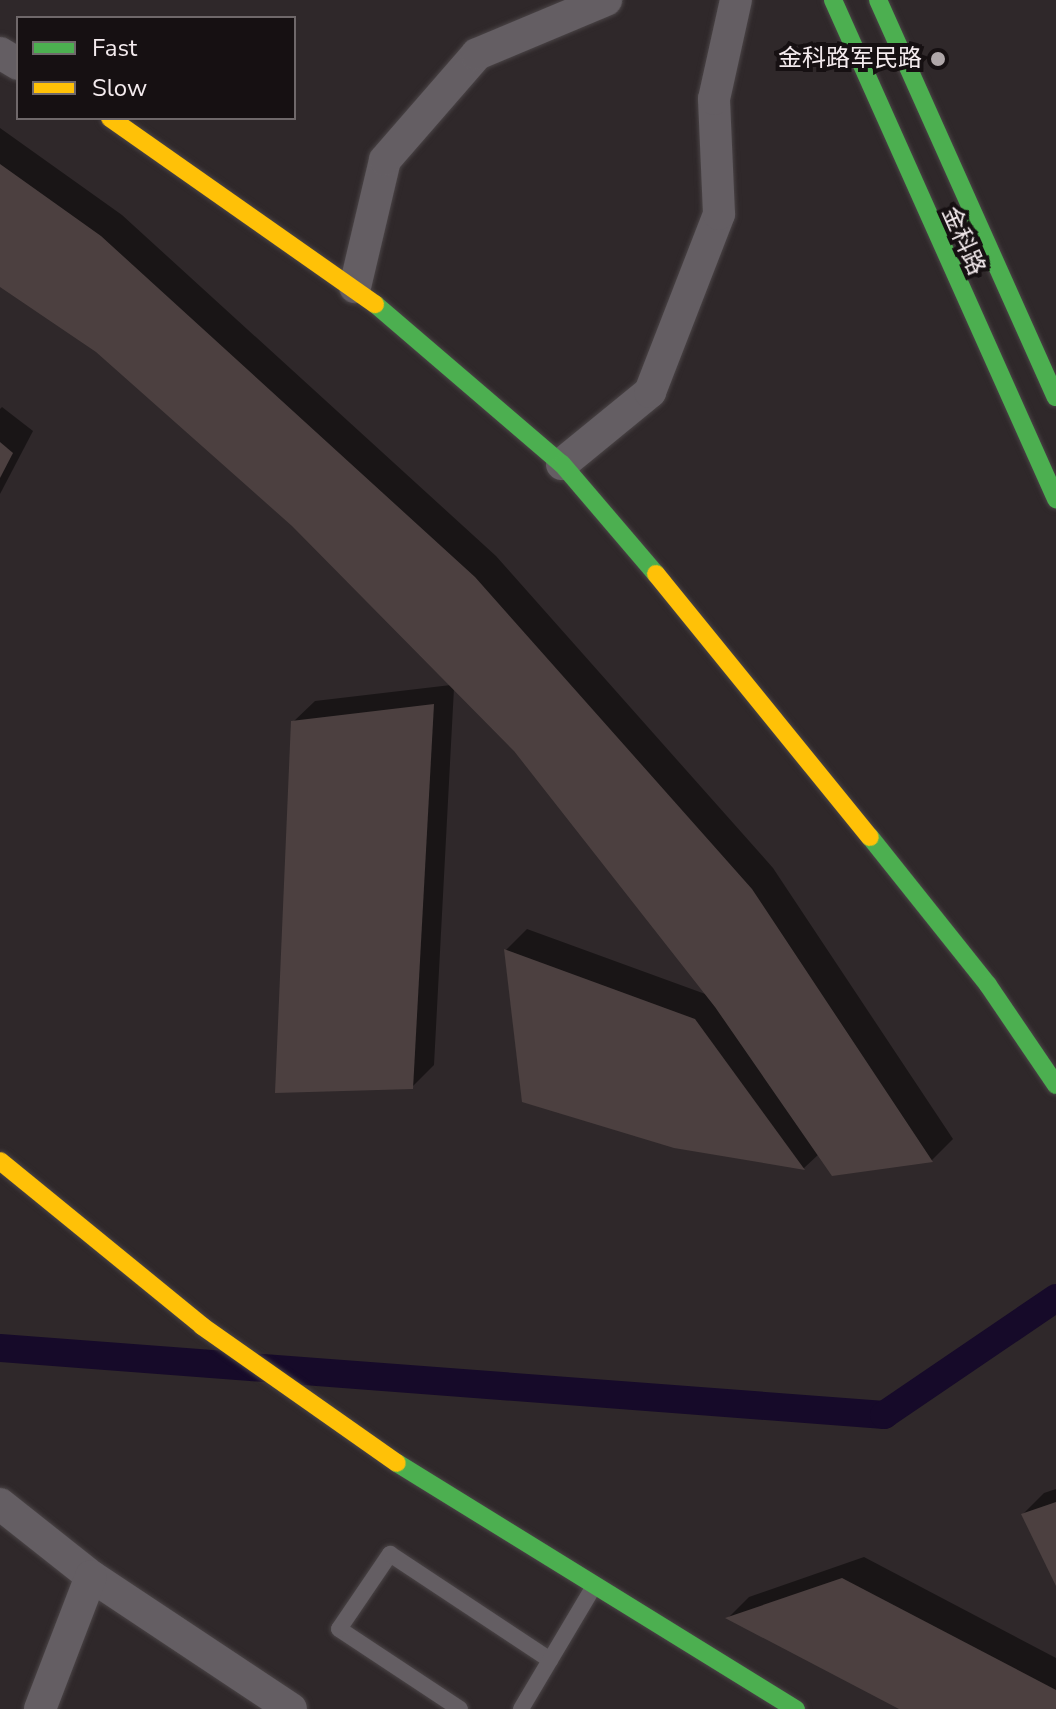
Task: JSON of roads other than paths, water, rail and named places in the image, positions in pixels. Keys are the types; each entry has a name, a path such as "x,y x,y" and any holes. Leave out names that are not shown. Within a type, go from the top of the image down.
{"street":[{"path":"355,287 385,160 477,54 606,0"},
{"path":"562,464 650,392 719,214 714,99 736,0"},
{"name":"金科路","path":"833,0 945,260 1056,499"},
{"name":"金科路","path":"878,0 1056,397"},
{"path":"113,120 355,287 562,464 717,645 968,960 1056,1085"},
{"path":"0,1161 202,1326 362,1442 796,1709"},
{"path":"0,1504 91,1576 291,1709"},
{"path":"40,1709 91,1576"}],"lane":[{"path":"460,1709 339,1629 390,1554 550,1660"},
{"path":"521,1709 595,1585"}],"waterway":[{"path":"0,1348 884,1415 1056,1298"}],"place":[{"name":"金科路军民路","path":"938,59"}]}
